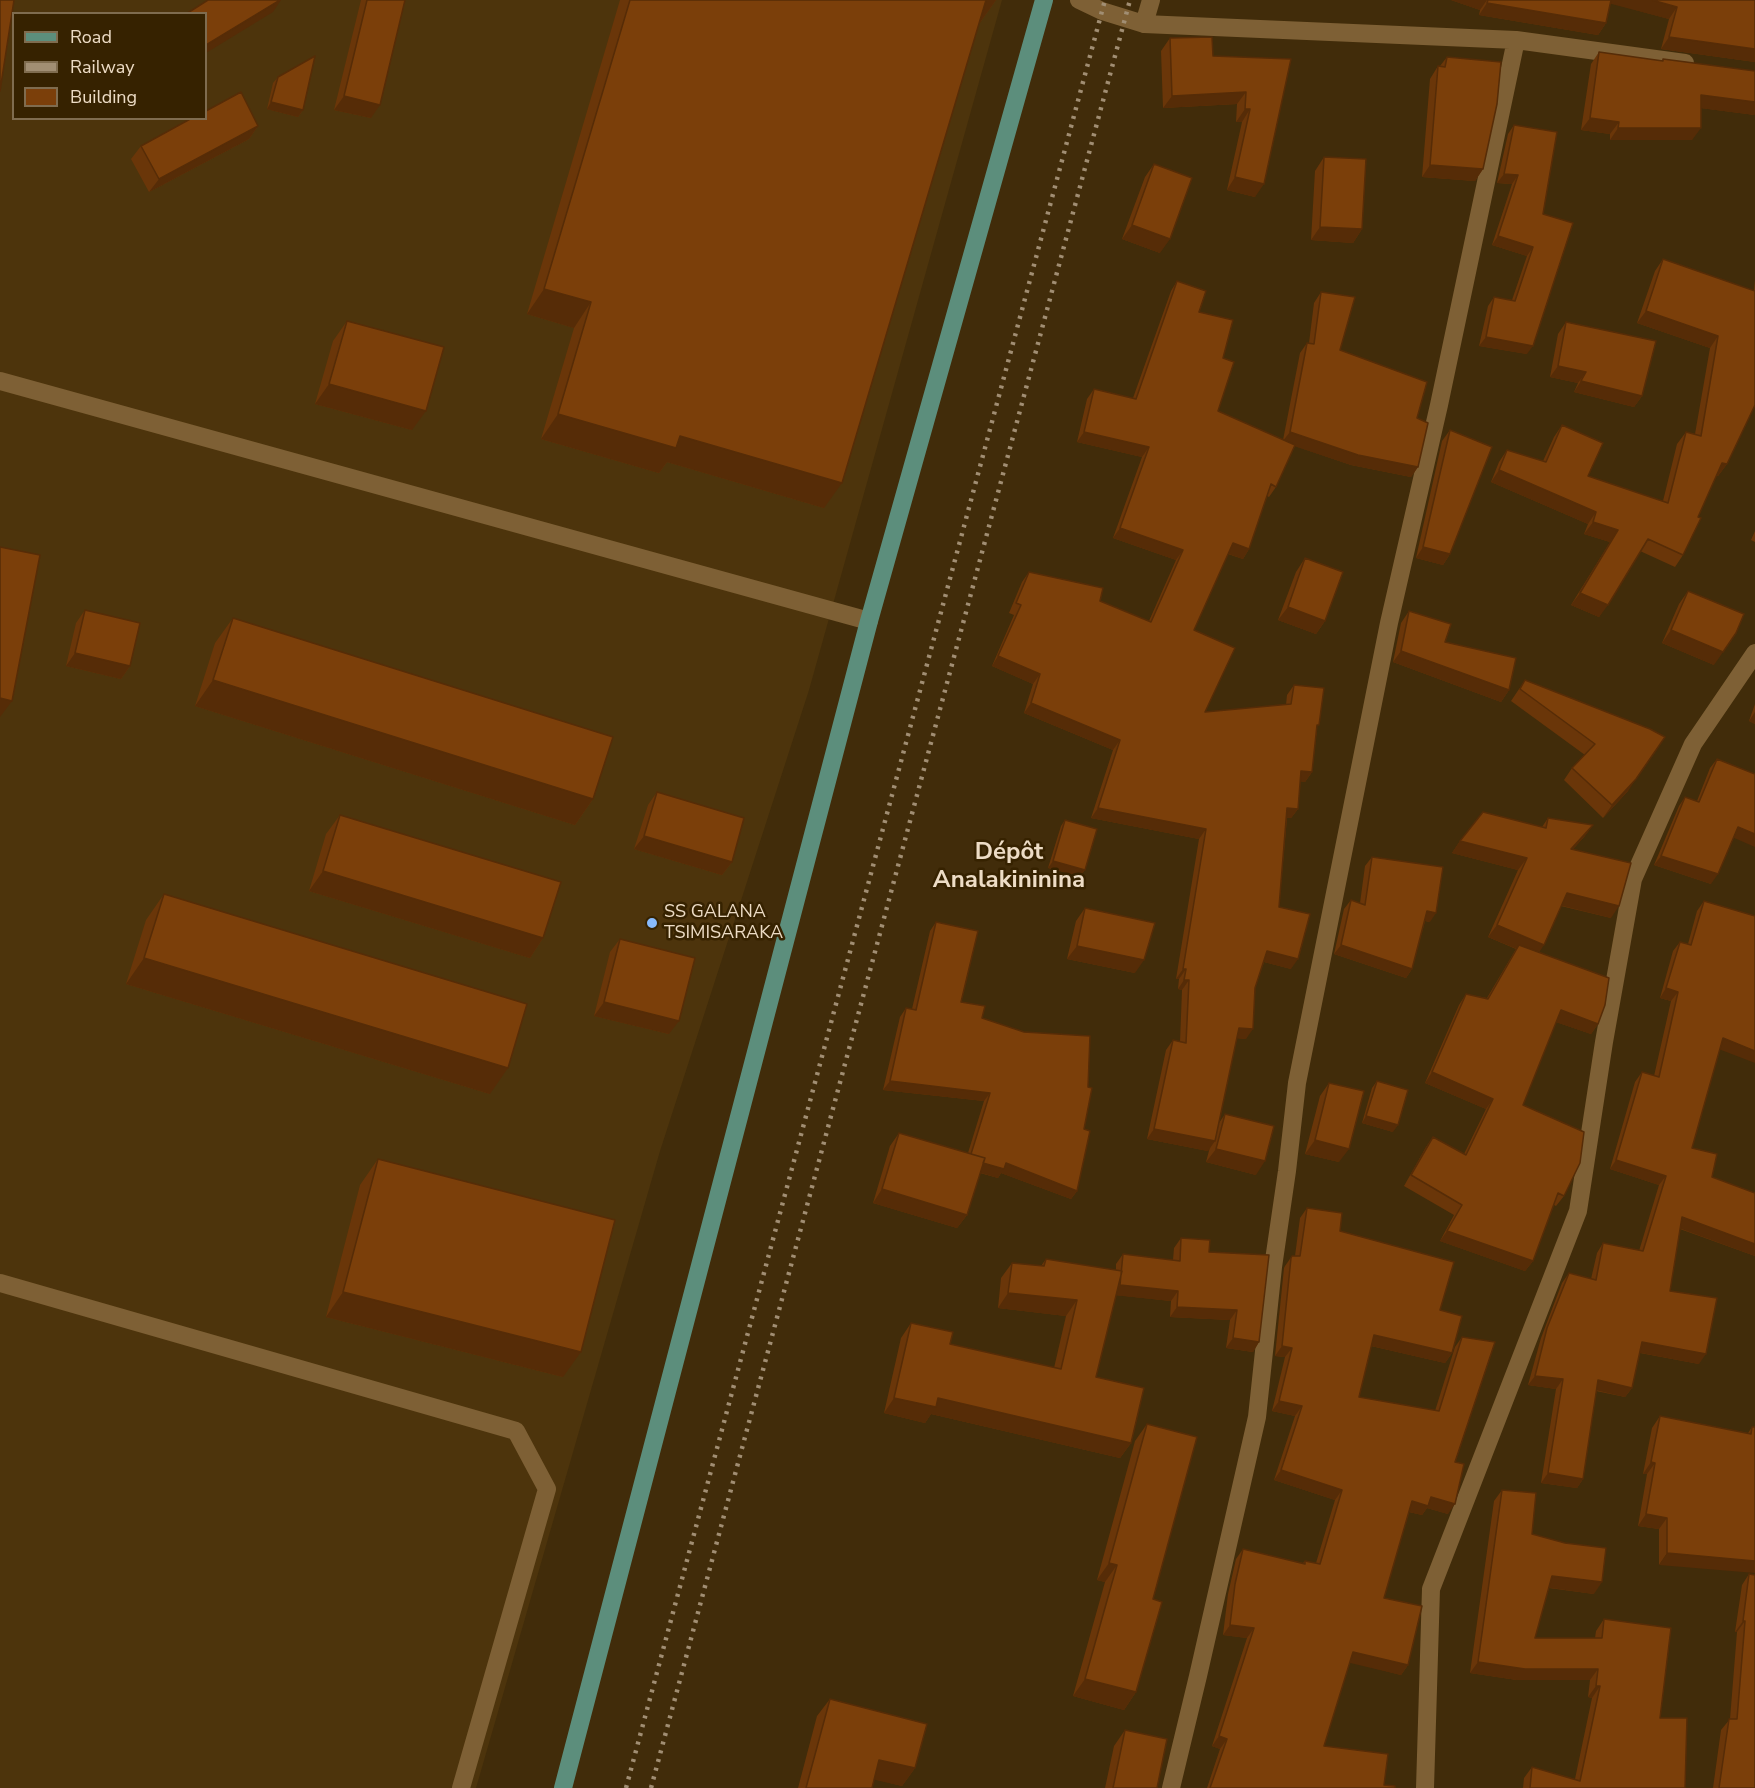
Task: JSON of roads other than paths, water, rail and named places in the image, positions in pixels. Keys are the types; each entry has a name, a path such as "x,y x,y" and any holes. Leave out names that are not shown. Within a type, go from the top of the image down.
{"main road":[{"path":"563,1788 869,621 1044,0"}],"street":[{"path":"1079,0 1144,24 1516,40 1698,65"},
{"path":"1144,24 1151,0"},
{"path":"1171,1788 1257,1417 1299,1072 1389,623 1439,405 1516,40"},
{"path":"0,381 869,621"},
{"path":"1425,1788 1431,1589 1578,1211 1604,1042 1633,879 1693,744 1755,653"},
{"path":"0,1283 516,1431 547,1489 461,1788"}],"railway":[{"path":"626,1788 1105,0"},
{"path":"651,1788 1130,0"}],"place":[{"name":"SS GALANA TSIMISARAKA","path":"652,923"}],"district":[{"name":"Dépôt Analakininina","path":"1009,867"}]}
